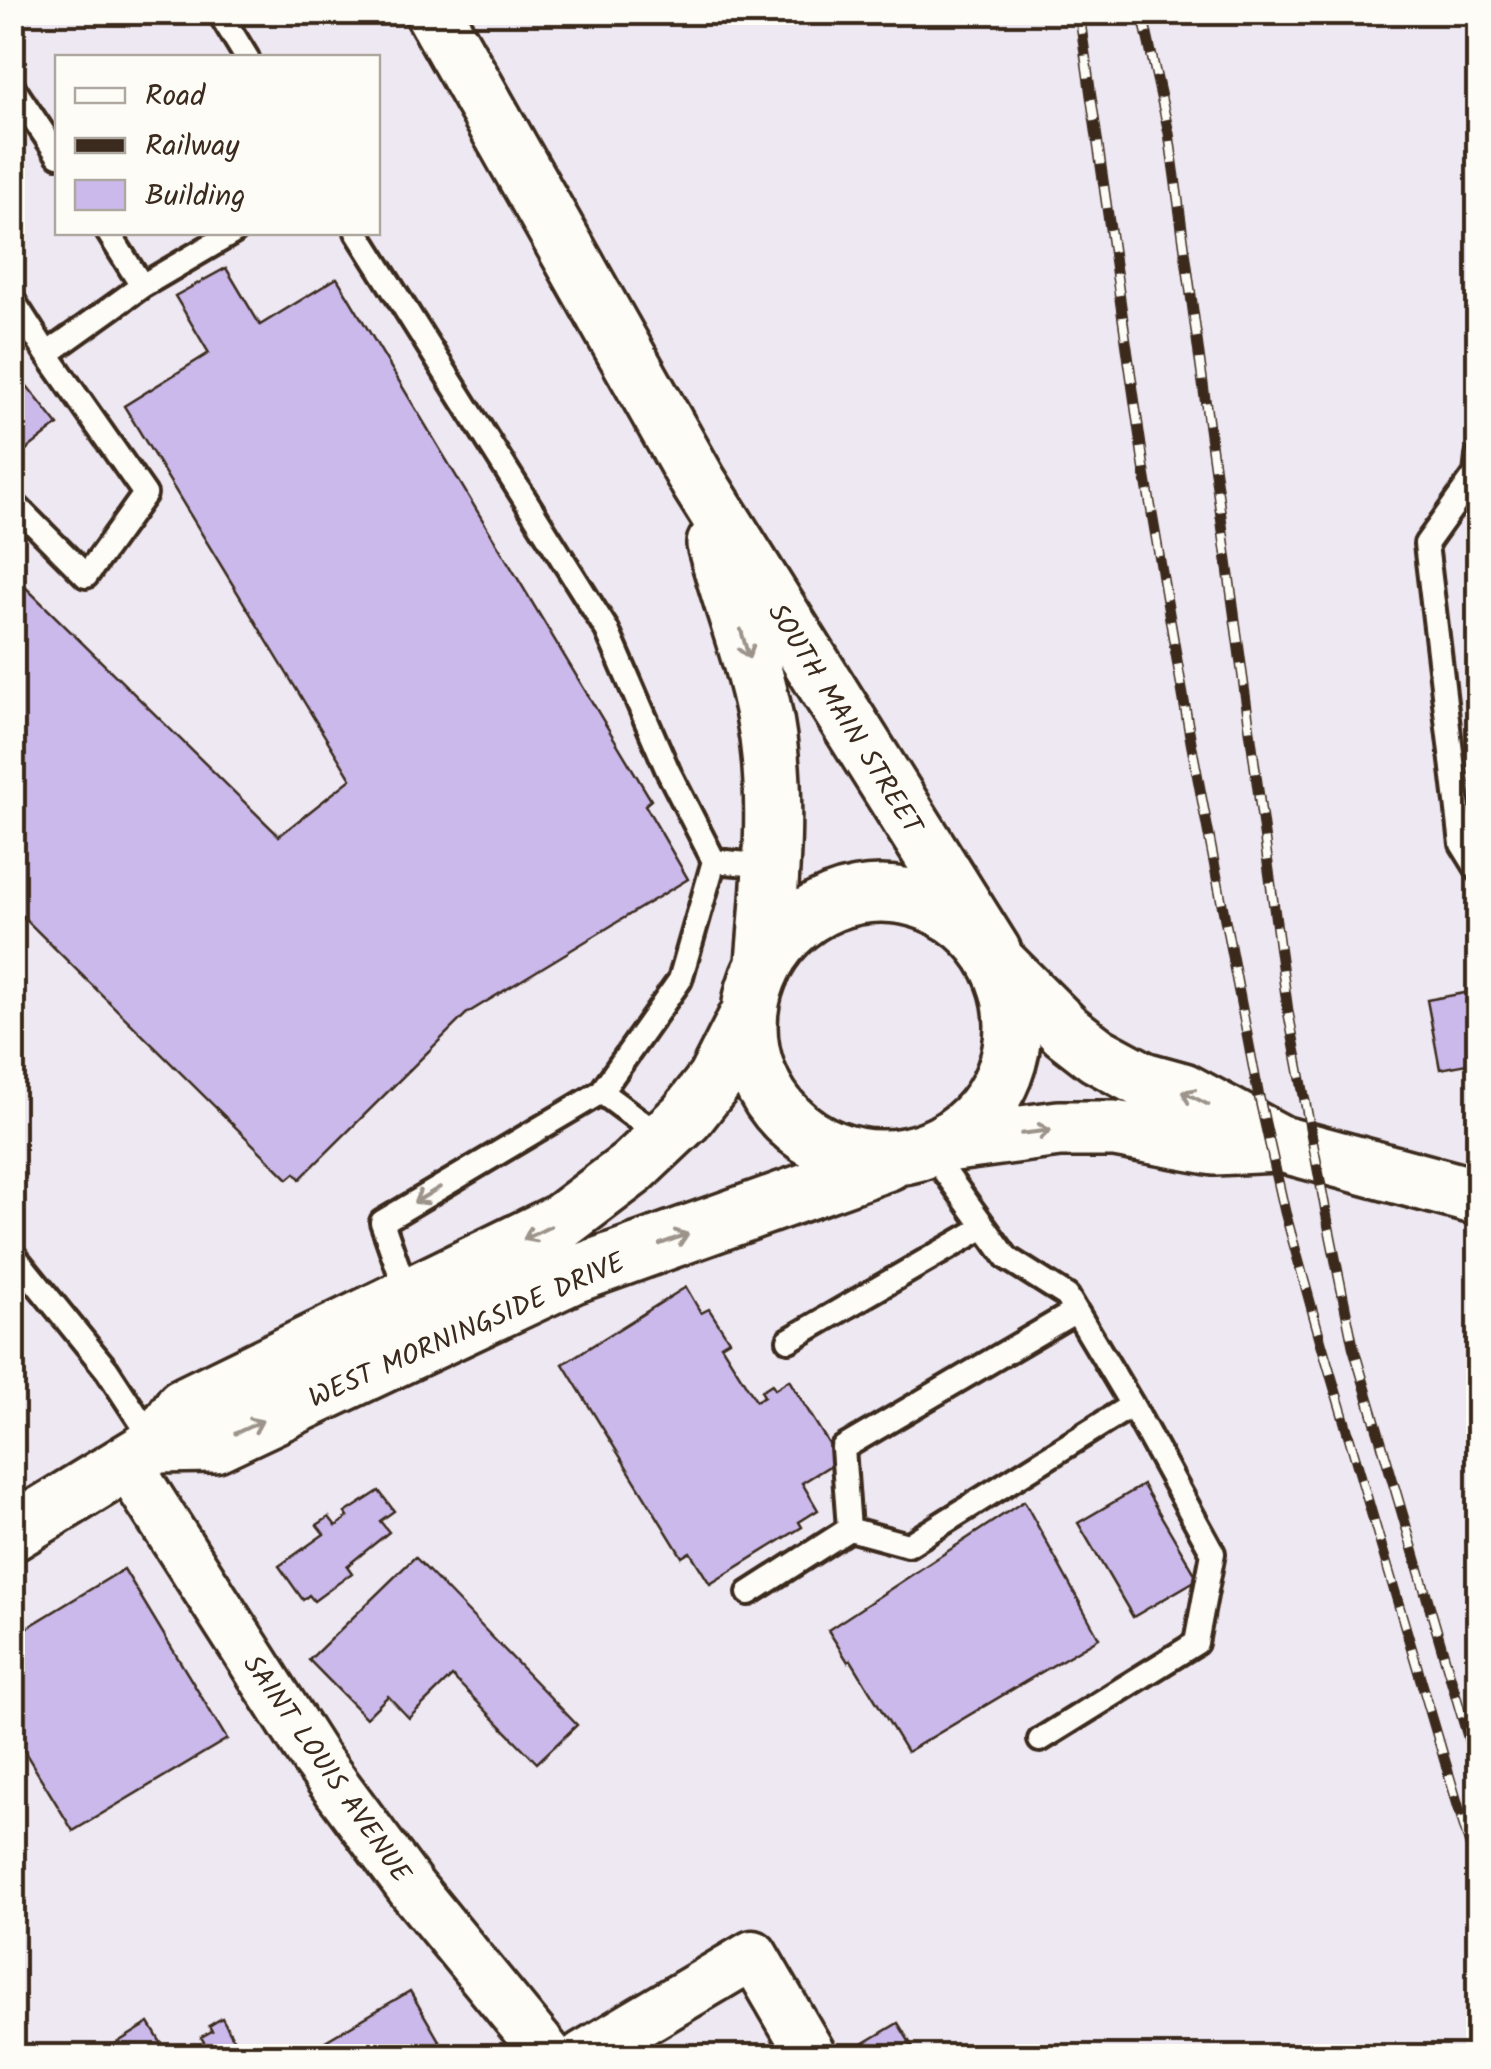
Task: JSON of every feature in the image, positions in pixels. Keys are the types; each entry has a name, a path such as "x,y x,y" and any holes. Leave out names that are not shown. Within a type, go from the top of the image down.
{"street":[{"name":"SOUTH MAIN STREET","path":"432,12 699,483 994,956"},
{"name":"SOUTH MAIN STREET","path":"699,483 768,738 772,866 764,962"},
{"path":"994,956 1014,1010 1011,1056 992,1099 960,1132 919,1152 851,1157 822,1146 780,1114 754,1069 747,1017 764,962 790,927 832,901 881,892 930,901 972,927 994,956 1066,1031 1097,1055 1143,1080 1183,1091 1280,1144 1478,1197"},
{"name":"WEST MORNINGSIDE DRIVE","path":"12,1533 142,1454 183,1406 562,1221 632,1168 686,1117 714,1080 747,1017"},
{"name":"WEST MORNINGSIDE DRIVE","path":"142,1454 214,1444 573,1275 919,1152 1059,1128 1115,1129 1214,1147 1280,1144"},
{"name":"SAINT LOUIS AVENUE","path":"142,1454 315,1758 412,1889 549,2056"},
{"path":"582,2056 753,1955 812,2056"}],"lane":[{"path":"218,12 245,55"},
{"path":"12,86 55,150"},
{"path":"110,235 142,286"},
{"path":"47,354 142,286 229,235"},
{"path":"358,235 607,630 668,771 714,860 680,980 602,1092 382,1222 408,1296"},
{"path":"12,300 145,494 86,576 12,502"},
{"path":"1478,458 1476,474 1426,544 1462,844 1478,870"},
{"path":"714,860 772,866"},
{"path":"602,1092 664,1138"},
{"path":"919,1152 1007,1258 1067,1296 1213,1553 1196,1643 1040,1740"},
{"path":"789,1340 984,1227"},
{"path":"12,1253 107,1370 142,1454"},
{"path":"849,1529 843,1448 1076,1311"},
{"path":"749,1593 849,1529 908,1545 1132,1405"}],"building":[{"path":"226,268 260,325 337,278 651,800 645,805 688,879 466,1014 300,1179 295,1173 288,1179 12,906 12,574 279,836 351,779 124,406 209,353 175,296"},
{"path":"12,367 58,425 12,461"},
{"path":"1470,992 1478,1062 1440,1069 1427,1000"},
{"path":"686,1287 701,1313 709,1309 729,1340 721,1345 756,1401 764,1396 761,1391 772,1384 775,1389 789,1380 839,1460 802,1483 818,1510 799,1522 802,1527 710,1584 690,1552 682,1557 563,1364"},
{"path":"1143,1485 1198,1579 1133,1617 1078,1523"},
{"path":"379,1491 394,1511 380,1521 389,1532 347,1566 352,1573 314,1601 309,1595 303,1600 279,1566 324,1534 317,1525 329,1517 336,1526 348,1517 345,1513"},
{"path":"1024,1501 1099,1638 907,1752 828,1630"},
{"path":"415,1557 577,1725 537,1763 452,1676 409,1718 388,1696 366,1718 309,1660"},
{"path":"124,1569 227,1739 73,1831 12,1731 12,1637"},
{"path":"410,1991 448,2056 300,2056"},
{"path":"222,2018 243,2056 212,2056 201,2037"},
{"path":"149,2023 169,2056 123,2056 115,2044"},
{"path":"898,2023 918,2056 852,2056 849,2052"}],"railway":[{"path":"1079,12 1144,467 1191,742 1258,1092 1285,1212 1321,1342 1478,1873"},
{"path":"1142,12 1169,133 1288,1011 1328,1223 1353,1346 1478,1771"}]}
